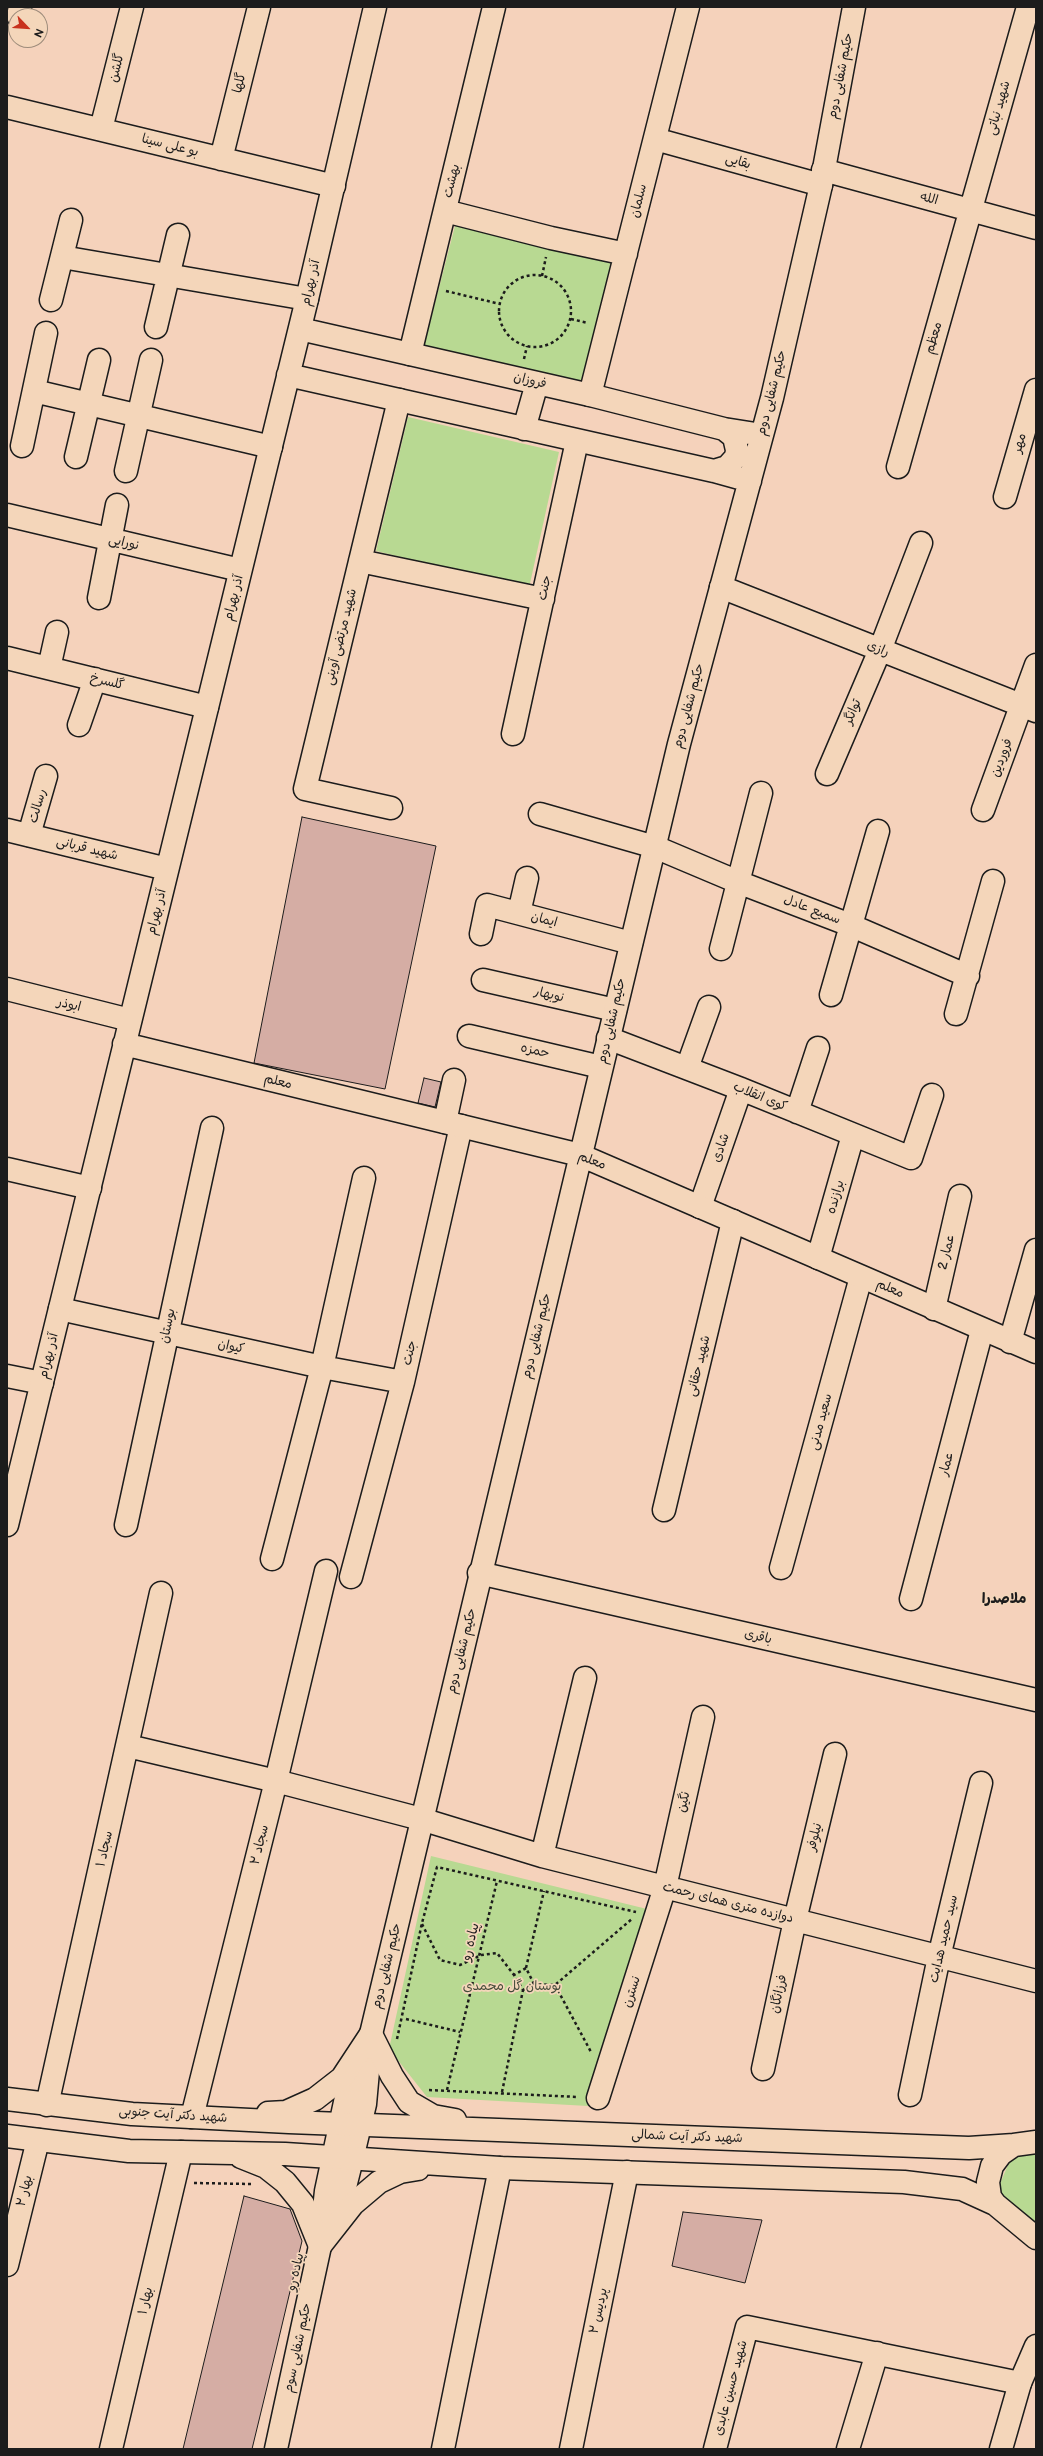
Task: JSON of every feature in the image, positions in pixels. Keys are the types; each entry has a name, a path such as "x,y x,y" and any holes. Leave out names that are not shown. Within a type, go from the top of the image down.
{"street":[{"name":"گلشن","path":"101,129 132,7"},
{"name":"گلها","path":"221,159 259,7"},
{"name":"آذر بهرام","path":"7,1525 300,329 375,7"},
{"name":"بهشت","path":"410,354 494,7"},
{"name":"سلمان","path":"590,395 688,7"},
{"name":"حکیم شفایی دوم","path":"370,2034 479,1573 679,744 762,435 822,178 854,7"},
{"name":"شهید نباتی","path":"970,210 1028,7"},
{"name":"بو علی سینا","path":"7,106 334,186"},
{"name":"بقایی","path":"655,139 822,178"},
{"name":"الله","path":"822,178 970,210 1036,228"},
{"name":"معظم","path":"898,467 970,210"},
{"path":"445,211 551,238 626,254"},
{"path":"51,300 71,220"},
{"path":"156,327 178,235"},
{"path":"62,257 307,299"},
{"name":"فروزان","path":"300,329 590,395 724,429 762,435"},
{"path":"22,446 46,333"},
{"path":"324,384 314,378 308,368 309,352 319,340 335,336"},
{"path":"76,457 99,360"},
{"path":"126,471 151,360"},
{"path":"288,375 577,441 714,470 750,481"},
{"path":"524,429 537,383"},
{"name":"مهر","path":"1005,496 1036,390"},
{"path":"34,391 271,446"},
{"name":"شهید مرتضی آوینی","path":"391,808 305,789 398,400"},
{"path":"714,470 727,467 736,457 737,450 734,437 724,429"},
{"name":"جنت","path":"513,734 577,441"},
{"path":"99,598 117,505"},
{"name":"نورایی","path":"7,515 240,570"},
{"name":"توانگر","path":"827,774 880,650 920,543"},
{"path":"360,561 543,599"},
{"name":"رازی","path":"721,587 1029,709"},
{"path":"49,668 57,632"},
{"name":"گلسرخ","path":"7,658 207,707"},
{"name":"فروردین","path":"983,810 1029,709 1036,665"},
{"path":"79,724 94,679"},
{"name":"رسالت","path":"30,835 46,776"},
{"path":"721,949 761,793"},
{"path":"540,814 655,847"},
{"name":"شهید قربانی","path":"7,830 167,869"},
{"path":"831,994 878,830"},
{"name":"سمیع عادل","path":"655,847 738,882 850,924 968,976"},
{"path":"519,913 527,878"},
{"path":"956,1014 994,881"},
{"name":"ایمان","path":"480,934 487,905 631,943"},
{"name":"نوبهار","path":"483,980 615,1010"},
{"name":"ابوذر","path":"7,989 130,1020"},
{"path":"687,1068 708,1007"},
{"name":"حمزه","path":"469,1036 601,1067"},
{"name":"کوی انقلاب","path":"608,1038 741,1089 911,1158 932,1095"},
{"name":"معلم","path":"124,1044 580,1155 982,1330 1036,1352"},
{"path":"797,1112 818,1048"},
{"name":"جنت","path":"351,1577 403,1382 453,1124 454,1080"},
{"name":"شادی","path":"700,1207 741,1089"},
{"name":"بوستان","path":"126,1525 212,1128"},
{"name":"برازنده","path":"818,1258 853,1135"},
{"path":"7,1169 90,1188"},
{"path":"272,1559 322,1367 364,1178"},
{"name":"عمار 2","path":"934,1309 960,1196"},
{"name":"شهید حقانی","path":"664,1510 733,1221"},
{"path":"1010,1342 1036,1250"},
{"name":"سعید مدنی","path":"781,1568 861,1277"},
{"name":"کیوان","path":"60,1310 322,1367 403,1382"},
{"name":"عمار","path":"911,1599 982,1330"},
{"path":"7,1376 42,1384"},
{"name":"سجاد ۲","path":"199,2117 326,1571"},
{"name":"باقری","path":"479,1573 1036,1700"},
{"name":"سجاد ۱","path":"47,2105 161,1593"},
{"path":"542,1856 585,1678"},
{"name":"نگین","path":"665,1887 703,1717"},
{"name":"دوازده متری همای رحمت","path":"128,1746 276,1781 421,1819 542,1856 1036,1981"},
{"name":"نیلوفر","path":"795,1920 835,1754"},
{"name":"سید حمید هدایت","path":"910,2095 939,1956 981,1783"},
{"name":"نسترن","path":"598,2098 665,1887"},
{"name":"فرزانگان","path":"763,2068 795,1920"},
{"path":"199,2117 286,2112 315,2099 342,2078 370,2034 392,2076 409,2102 433,2116 503,2130"},
{"name":"حکیم شفایی سوم","path":"276,2449 320,2246 326,2191 343,2158 350,2124 365,2104 370,2034"},
{"name":"شهید دکتر آیت جنوبی","path":"7,2099 47,2105 199,2117 350,2124"},
{"name":"شهید دکتر آیت شمالی","path":"350,2124 962,2147 1014,2145 1036,2142"},
{"path":"7,2136 129,2151 230,2153 343,2158 500,2168 904,2182 962,2189 995,2204"},
{"name":"بهار ۲","path":"7,2265 38,2140"},
{"path":"1014,2145 1001,2154 992,2166 988,2182 990,2197 995,2204 1034,2238"},
{"name":"بهار ۱","path":"111,2449 181,2152"},
{"path":"230,2153 266,2167 285,2182 303,2204 320,2246 353,2204 379,2182 400,2172 442,2165"},
{"path":"443,2449 500,2168"},
{"name":"پردیس ۲","path":"571,2449 627,2172"},
{"name":"شهید حسین عابدی","path":"715,2449 747,2327 877,2354"},
{"path":"1004,2440 1028,2380 1036,2346"},
{"path":"848,2449 877,2354 1028,2380"}],"path":[{"path":"542,276 553,280 568,296 571,307 571,319 566,331 558,340 546,346 527,346 511,339 504,329 500,317 500,304 504,294 511,285 520,278 542,276"},
{"path":"427,286 500,304"},
{"path":"523,360 527,346"},
{"path":"396,2046 422,1923 437,1868 640,1912 554,1986 534,1984 523,1990"},
{"name":"پیاده رو","path":"447,2090 496,1881"},
{"path":"534,1984 526,1968 544,1891"},
{"path":"398,1918 422,1923"},
{"path":"422,1923 440,1960 460,1965 477,1957 497,1953 514,1974 523,1990 502,2092"},
{"path":"514,1974 526,1968"},
{"path":"555,1985 594,2058"},
{"path":"406,2019 460,2032"},
{"path":"426,2090 502,2092 598,2098"},
{"path":"174,2182 255,2184"}],"green space":[{"path":"456,222 613,259 582,381 424,346"},
{"path":"408,417 559,452 529,588 376,551"},
{"name":"بوستان گل محمدی","path":"431,1856 647,1909 588,2106 427,2097 389,2049"},
{"path":"1036,2149 1036,2230 997,2191 1010,2160"}],"building":[{"path":"302,817 436,846 385,1089 254,1063"},
{"path":"424,1078 441,1082 435,1107 418,1103"},
{"path":"244,2196 290,2209 302,2241 277,2346 252,2449 183,2449"},
{"path":"683,2212 762,2220 745,2283 672,2266"}],"district":[{"name":"ملاصدرا","path":"1004,1599"}]}
